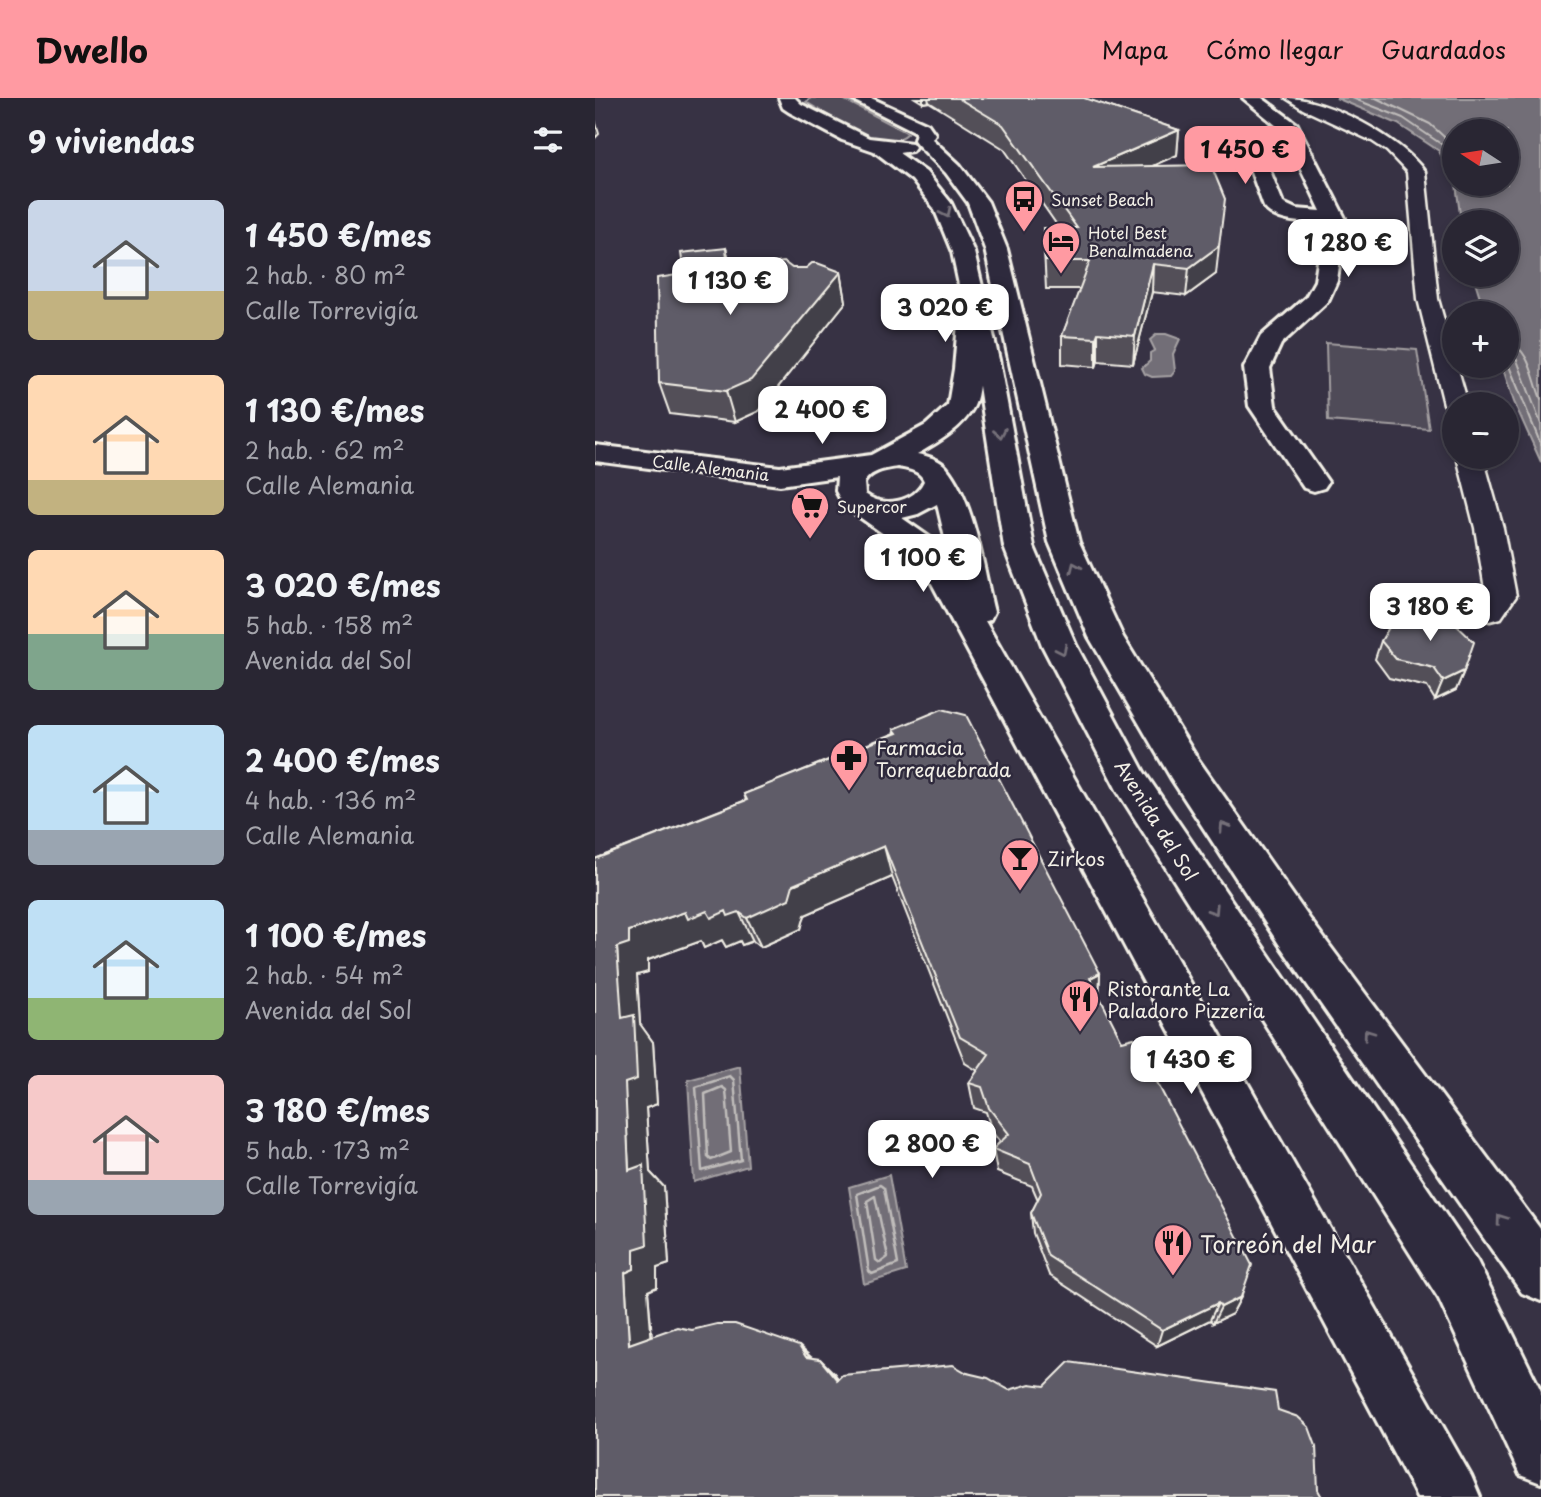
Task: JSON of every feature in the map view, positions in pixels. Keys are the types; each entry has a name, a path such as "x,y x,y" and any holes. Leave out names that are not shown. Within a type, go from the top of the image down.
{"main road":[{"name":"Avenida del Sol","path":"788,98 789,104 795,108 916,165 953,169 978,202 996,249 1064,542 1106,637 1184,768 1294,930 1541,1274"},
{"path":"857,98 922,128 926,134 916,165"},
{"path":"1251,98 1291,128 1335,218 1326,281 1316,301 1270,341 1257,368 1262,406 1314,482"},
{"path":"1291,128 1268,133 1250,144 1274,208 1292,215 1335,218"},
{"name":"Avenida del Sol","path":"916,165 944,207 963,252 972,288 1019,547 1059,645 1131,782 1458,1280 1541,1454"},
{"path":"972,288 963,403 944,424 912,446 875,462 851,478 851,495 931,553 1446,1493"},
{"name":"Calle Alemania","path":"595,453 782,464 875,462"},
{"path":"875,462 911,460 933,469 938,477 952,503 992,668"},
{"path":"782,464 863,505 897,510 925,502 934,494 938,477"}],"street":[{"path":"1294,98 1377,138 1411,162 1416,172 1428,299 1453,392"},
{"path":"1473,469 1489,528 1501,596 1490,611"}],"shaded area":[{"path":"811,98 841,98 908,133 898,139 872,137 842,124 806,102"},
{"path":"1326,343 1417,350 1429,429 1328,421"}],"water":[{"path":"1336,98 1541,98 1541,462 1519,413 1519,392 1511,392 1506,378 1519,378 1519,301 1481,301 1477,287 1519,287 1519,210 1459,210 1458,196 1519,196 1519,119 1442,119 1442,157 1439,151 1398,124"},
{"path":"1157,334 1180,339 1173,354 1175,371 1171,376 1152,377 1145,374 1142,368 1150,361 1150,353 1155,350 1150,340"},
{"path":"740,1066 748,1166 694,1182 688,1080"},
{"path":"889,1175 906,1271 864,1284 849,1187"}],"building":[{"path":"958,98 1084,98 1179,130 1093,167 1211,165 1225,199 1219,246 1189,268 1153,264 1135,336 1098,333 1096,338 1062,336 1090,261 1045,261 1043,228 1077,228 1003,125"},
{"path":"726,248 728,269 784,262 792,268 806,268 817,263 841,272 751,380 726,391 659,383 657,278 684,274 681,253"},
{"path":"1409,614 1448,617 1474,642 1464,671 1443,681 1434,668 1396,659 1381,641 1391,624"},
{"path":"942,709 966,715 1100,973 1090,978 1122,1041 1134,1038 1252,1265 1241,1297 1221,1307 1218,1303 1162,1330 1048,1256 1031,1213 1041,1193 1030,1164 993,1149 1009,1134 989,1108 982,1087 969,1083 989,1054 960,1037 884,846 793,885 789,899 747,918 739,912 728,916 726,911 711,918 707,911 688,919 685,912 629,931 629,943 617,947 622,1018 634,1015 637,1079 625,1083 629,1170 643,1165 647,1245 634,1249 634,1269 625,1273 629,1344 677,1327 692,1330 717,1324 735,1324 799,1346 806,1357 820,1359 837,1380 842,1375 953,1365 967,1373 988,1378 1009,1390 1030,1384 1045,1386 1069,1362 1275,1392 1278,1410 1298,1417 1309,1427 1316,1446 1318,1490 1322,1497 595,1497 595,859 747,800 744,794 897,733 894,729"}],"place":[{"name":"Sunset Beach","path":"1024,233"},
{"name":"Hotel Best Benalmadena","path":"1061,275"},
{"name":"Supercor","path":"810,540"},
{"name":"Farmacia Torrequebrada","path":"849,792"},
{"name":"Zirkos","path":"1020,892"},
{"name":"Ristorante La Paladoro Pizzeria","path":"1080,1033"},
{"name":"Torreón del Mar","path":"1173,1277"}]}
